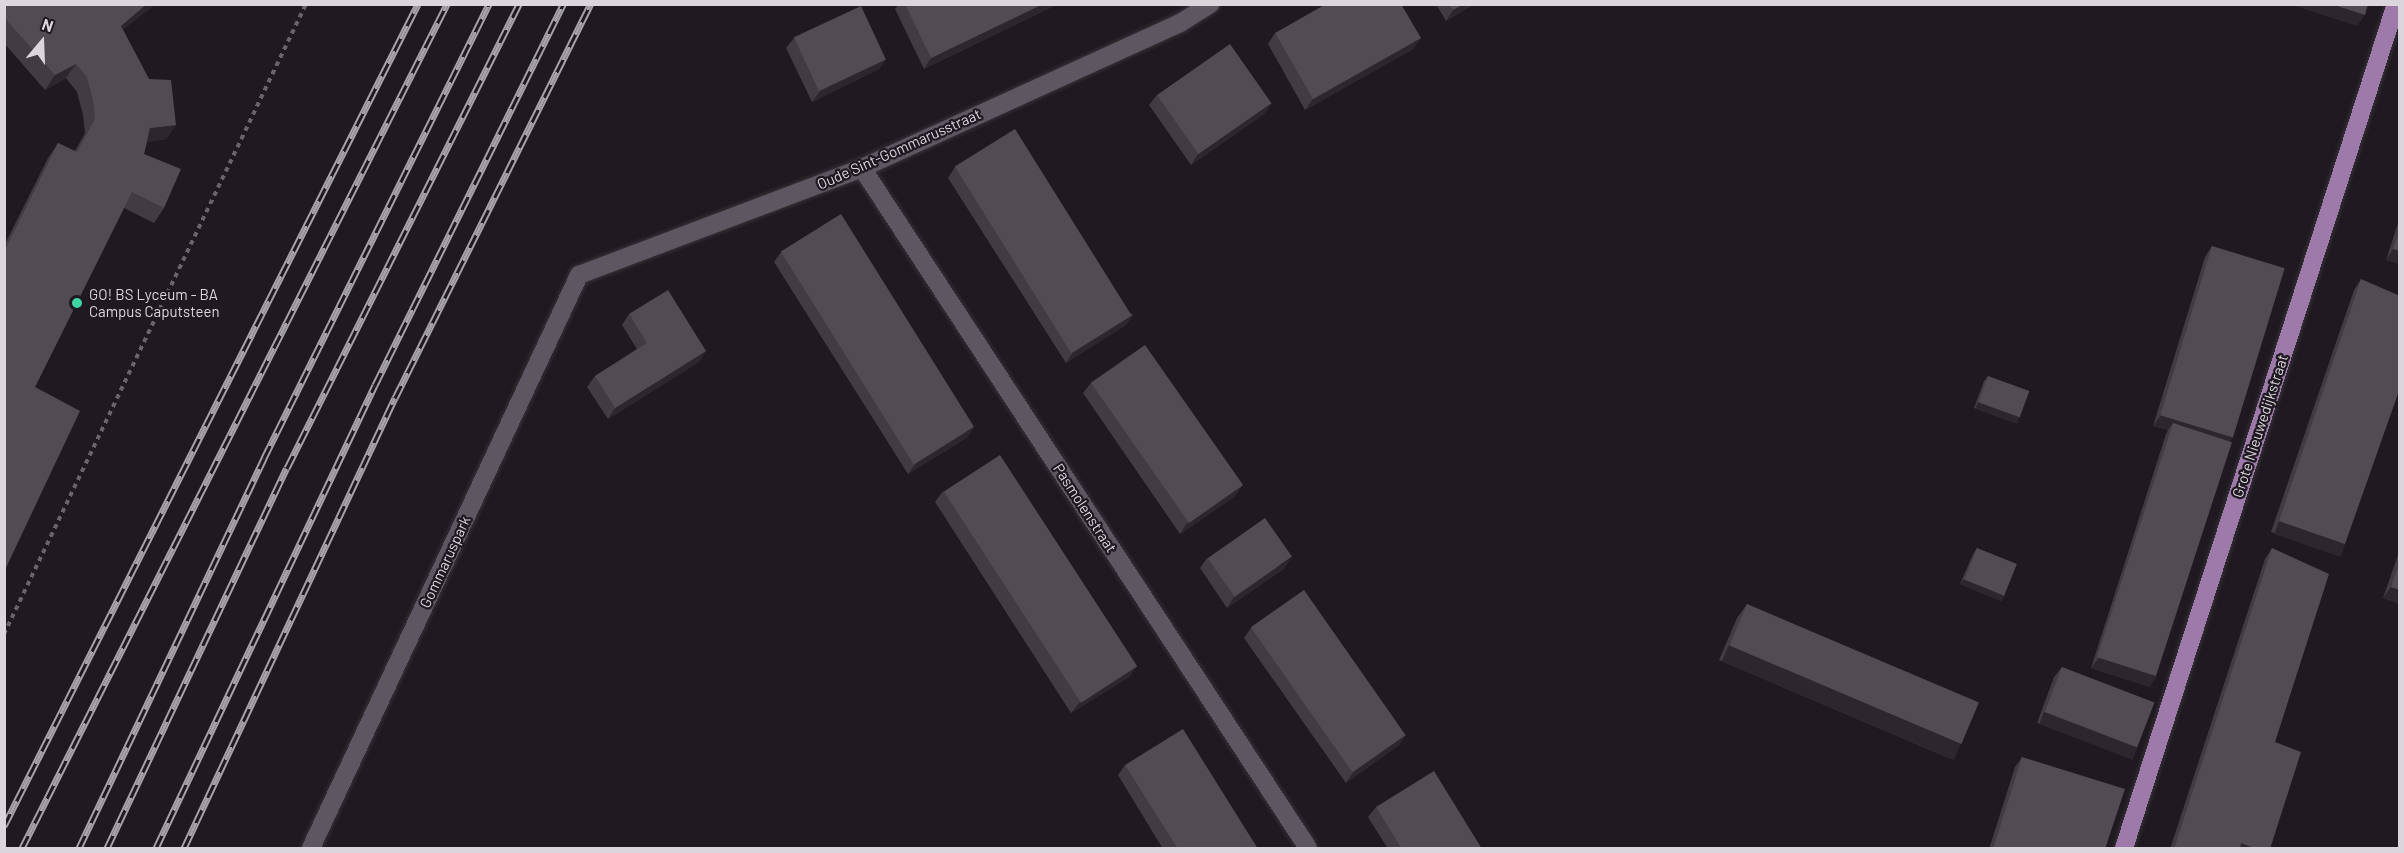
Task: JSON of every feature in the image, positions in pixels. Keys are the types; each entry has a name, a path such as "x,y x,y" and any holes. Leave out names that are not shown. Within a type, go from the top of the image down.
{"main road":[{"name":"Grote Nieuwedijkstraat","path":"2124,849 2396,4"}],"street":[{"name":"Oude Sint-Gommarusstraat","path":"579,275 862,168 1169,27 1211,4"},
{"name":"Pasmolenstraat","path":"862,168 1308,849"},
{"name":"Gommaruspark","path":"311,849 579,275"}],"path":[{"path":"4,634 306,4"}],"building":[{"path":"4,4 147,4 121,26 149,79 171,80 176,125 150,128 144,154 181,169 164,208 132,192 35,387 80,411 4,572 4,252 58,143 77,152 95,119 87,77 76,64 55,75 4,17"},
{"path":"905,4 1043,4 931,58"},
{"path":"1326,4 1401,4 1421,38 1313,99 1275,33"},
{"path":"1449,4 1463,4 1453,10"},
{"path":"2331,4 2368,4 2365,15"},
{"path":"861,6 886,59 819,91 794,37"},
{"path":"1230,44 1271,103 1198,154 1157,95"},
{"path":"1015,129 1132,316 1071,353 955,167"},
{"path":"841,214 974,427 914,464 781,252"},
{"path":"2400,230 2400,251 2393,249"},
{"path":"2212,246 2285,268 2233,437 2160,415"},
{"path":"2361,279 2400,296 2400,388 2345,544 2279,521"},
{"path":"668,290 706,351 615,408 595,376 647,343 629,314"},
{"path":"1145,345 1243,485 1189,523 1091,383"},
{"path":"1988,376 2029,391 2020,417 1978,402"},
{"path":"2173,423 2232,442 2156,676 2097,657"},
{"path":"1000,455 1137,666 1081,703 944,491"},
{"path":"1265,518 1292,557 1235,597 1208,558"},
{"path":"1977,548 2017,564 2004,596 1964,580"},
{"path":"2272,548 2329,574 2275,742 2301,752 2270,849 2257,849 2241,843 2240,849 2174,849"},
{"path":"2400,561 2400,590 2391,587"},
{"path":"1304,590 1406,735 1352,772 1251,627"},
{"path":"1747,604 1979,702 1961,744 1729,645"},
{"path":"2062,667 2154,702 2137,747 2045,712"},
{"path":"1183,729 1258,849 1178,849 1125,765"},
{"path":"2022,757 2125,789 2105,849 1993,849"},
{"path":"1434,771 1482,849 1402,849 1376,807"}],"railway":[{"path":"4,826 418,4"},
{"path":"22,848 447,4"},
{"path":"79,848 264,458 489,4"},
{"path":"107,848 287,468 519,4"},
{"path":"156,848 375,385 563,4"},
{"path":"184,848 395,398 591,4"}],"place":[{"name":"GO! BS Lyceum - BA Campus Caputsteen","path":"77,303"}]}
